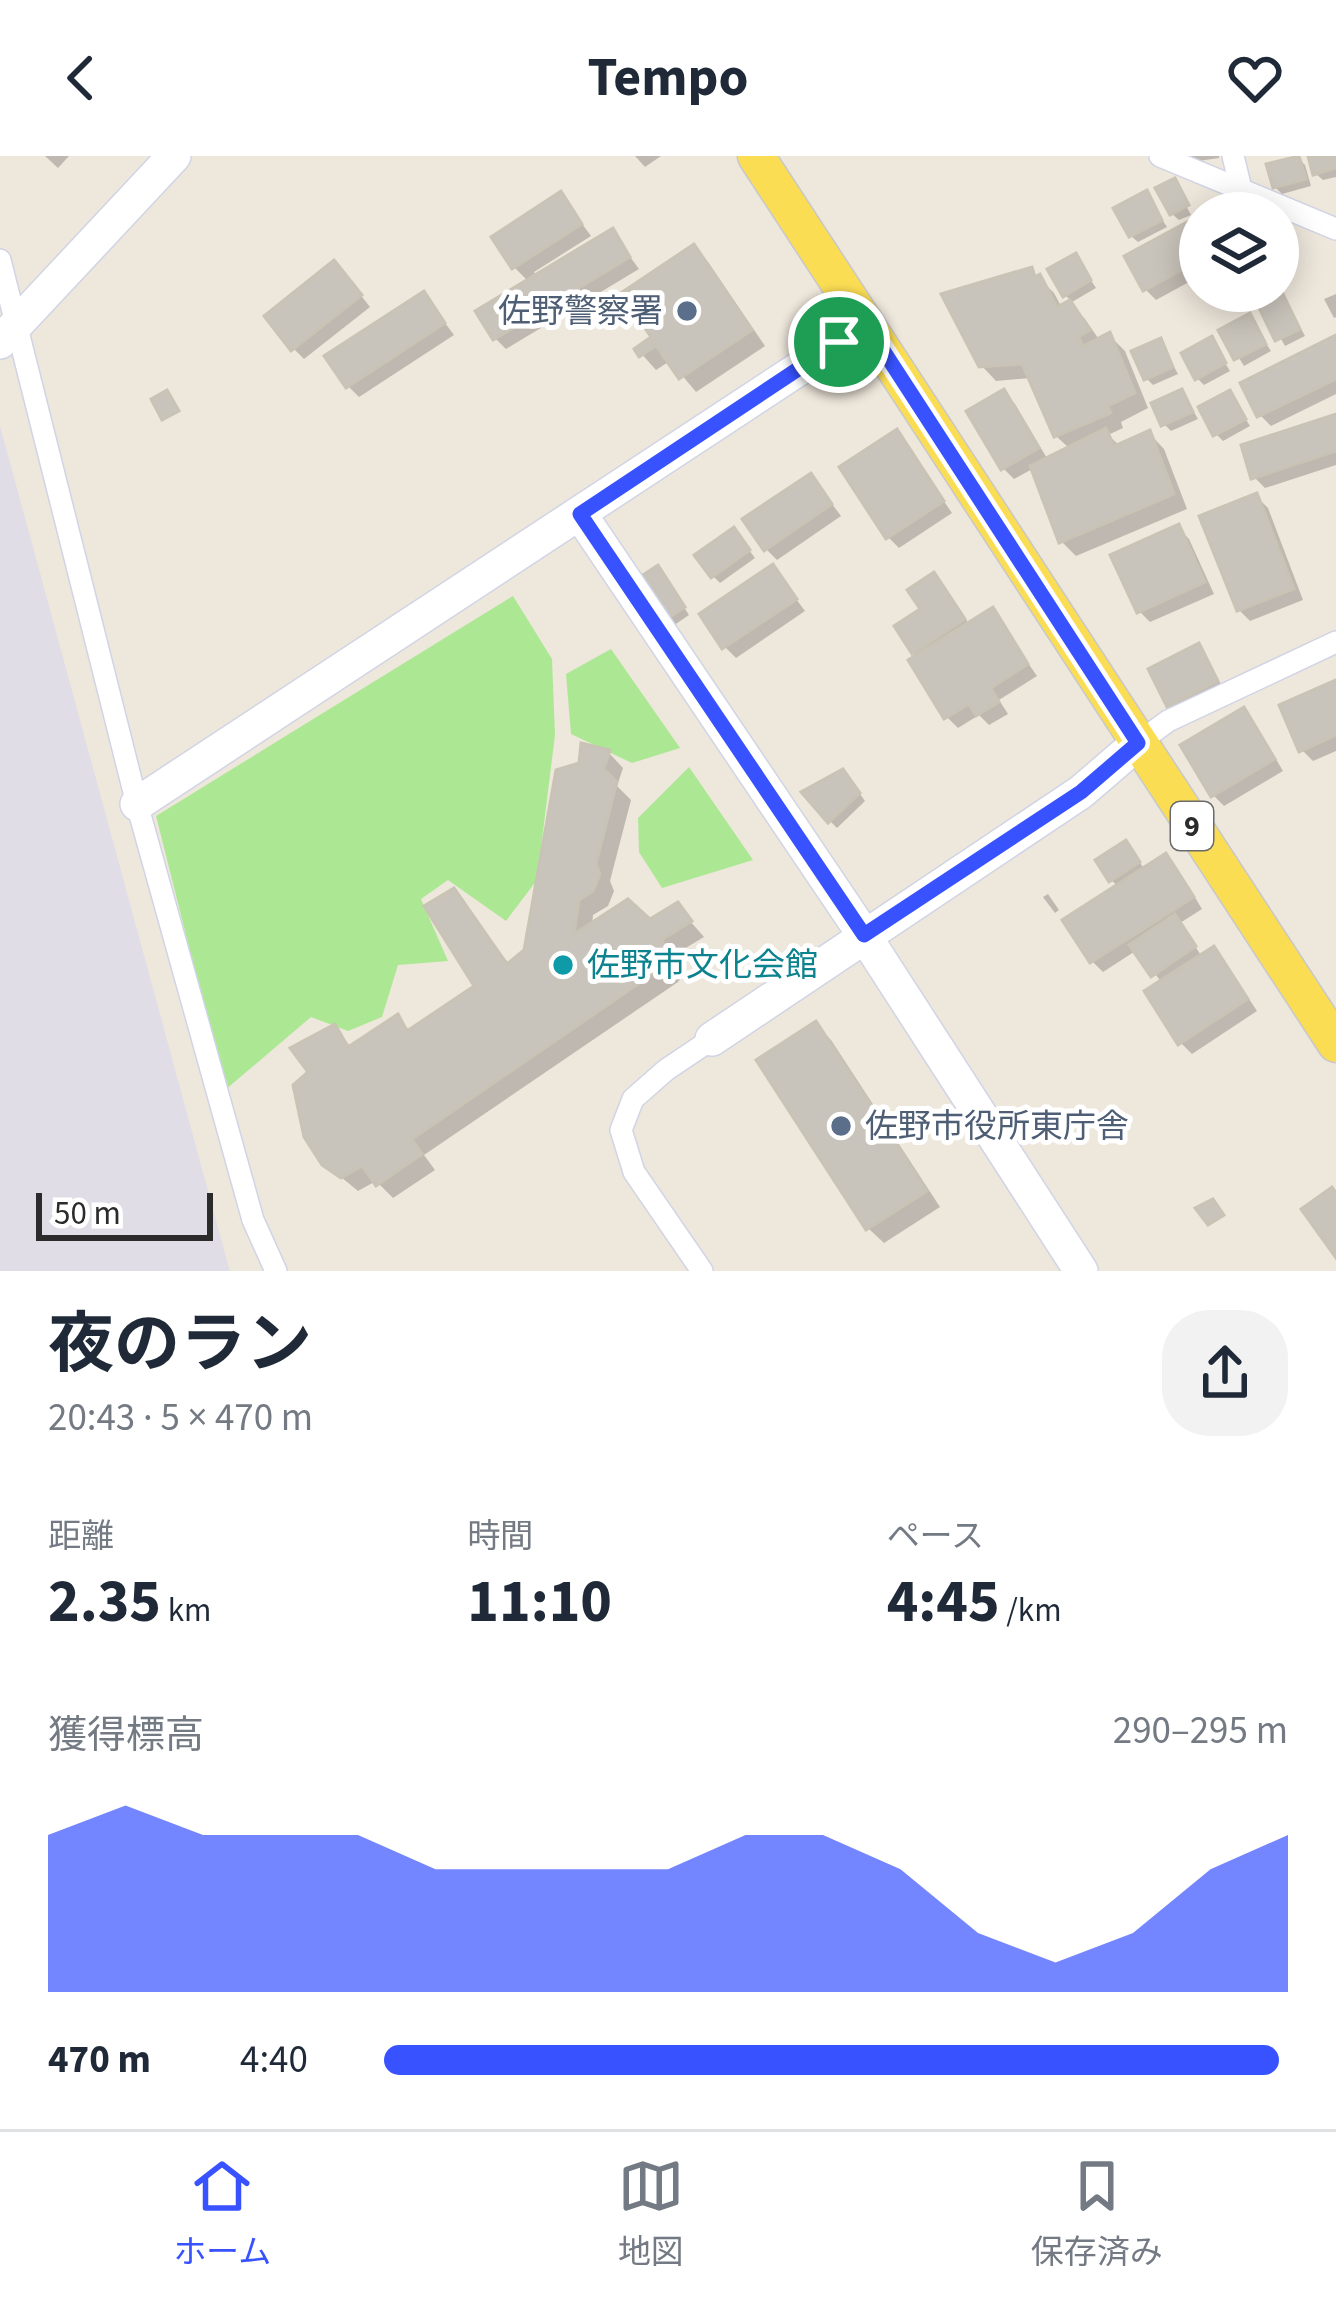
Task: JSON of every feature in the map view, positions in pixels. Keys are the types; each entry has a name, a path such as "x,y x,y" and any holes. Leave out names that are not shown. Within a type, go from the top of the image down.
{"main road":[{"name":"9","path":"756,156 1336,1044"}],"street":[{"path":"8,334 174,156"},
{"path":"1160,156 1336,229"},
{"path":"1233,156 1241,189"},
{"path":"0,260 8,334 136,804 253,1220 276,1271"},
{"path":"136,804 866,324"},
{"path":"580,514 864,935 1081,1271"},
{"path":"702,1271 634,1172 621,1130 634,1099 666,1070 1081,792 1168,721 1336,642"}],"shaded area":[{"path":"0,426 229,1268 230,1271 0,1271"}],"green space":[{"path":"513,596 552,659 555,735 537,880 506,921 448,880 421,899 448,961 398,965 382,1017 348,1031 311,1017 225,1090 156,816"},
{"path":"611,649 680,748 632,763 571,734 566,674"},
{"path":"689,767 753,860 662,888 639,852 638,818"}],"building":[{"path":"1299,156 1306,179 1273,188 1266,164"},
{"path":"1308,156 1336,156 1336,168 1313,175"},
{"path":"1175,178 1182,192 1179,210 1170,215 1155,188"},
{"path":"1147,190 1162,220 1129,237 1113,208"},
{"path":"561,191 582,224 512,269 491,237"},
{"path":"1179,226 1179,271 1143,291 1124,256"},
{"path":"613,228 630,257 493,340 475,311"},
{"name":"佐野警察署","path":"694,244 752,330 679,379 656,346 639,357 634,349 651,337 621,293"},
{"path":"1076,253 1091,280 1063,297 1047,269"},
{"path":"334,260 362,295 291,351 264,316"},
{"path":"1032,267 1057,307 1070,300 1090,330 1078,337 1083,346 1110,332 1135,393 1108,406 1111,413 1054,437 1022,364 979,367 941,294"},
{"path":"424,291 445,323 346,388 324,356"},
{"path":"1261,312 1292,312 1300,329 1275,341"},
{"path":"1250,313 1266,344 1234,360 1218,330"},
{"path":"1336,335 1336,379 1257,417 1240,383"},
{"path":"1212,336 1226,363 1195,380 1181,353"},
{"path":"1161,338 1173,367 1144,380 1131,351"},
{"path":"1004,389 1039,448 1001,470 966,411"},
{"path":"1182,389 1193,412 1161,426 1151,403"},
{"path":"167,390 179,411 162,420 151,399"},
{"path":"1230,390 1246,419 1213,436 1198,407"},
{"path":"1336,414 1336,451 1251,479 1241,445"},
{"path":"1106,428 1114,446 1150,430 1174,494 1059,543 1030,466"},
{"path":"897,429 944,501 886,539 839,467"},
{"path":"811,473 832,504 764,551 742,519"},
{"path":"1257,493 1294,589 1237,611 1199,516"},
{"path":"1179,524 1205,582 1137,613 1110,555"},
{"path":"734,527 750,550 711,578 694,555"},
{"path":"773,564 797,599 722,649 699,614"},
{"path":"658,565 685,607 664,621 637,579"},
{"path":"934,572 965,619 912,654 894,626 920,609 907,590"},
{"path":"993,607 1028,664 991,688 999,702 976,716 969,704 944,719 908,660"},
{"path":"1199,643 1218,681 1167,707 1148,669"},
{"path":"1336,680 1336,735 1299,752 1279,705"},
{"path":"1244,707 1275,759 1211,797 1180,745"},
{"name":"佐野市文化会館","path":"581,743 610,750 604,769 617,782 596,864 600,874 593,891 579,900 574,934 628,899 650,919 678,902 692,921 661,940 672,955 663,967 412,1139 422,1154 376,1186 362,1166 341,1178 322,1165 304,1137 293,1085 308,1072 290,1048 335,1024 348,1047 398,1014 407,1031 474,986 424,906 454,888 507,964 524,950 556,770 579,763"},
{"path":"843,769 860,793 828,823 801,792"},
{"path":"1126,840 1140,862 1109,882 1095,860"},
{"path":"1166,853 1194,897 1090,963 1062,920"},
{"path":"1175,914 1196,946 1151,977 1129,945"},
{"path":"1214,946 1248,999 1178,1045 1144,991"},
{"name":"佐野市役所東庁舎","path":"816,1021 927,1191 866,1230 756,1060"},
{"path":"1332,1187 1336,1193 1336,1258 1301,1209"},
{"path":"1213,1199 1224,1215 1208,1225 1195,1208"}],"place":[{"name":"佐野警察署","path":"687,311"},
{"name":"佐野市文化会館","path":"563,965"},
{"name":"佐野市役所東庁舎","path":"841,1126"}],"route":[{"path":"866,324 1138,743 1081,792 864,935 580,514 839,342 866,324"}]}
